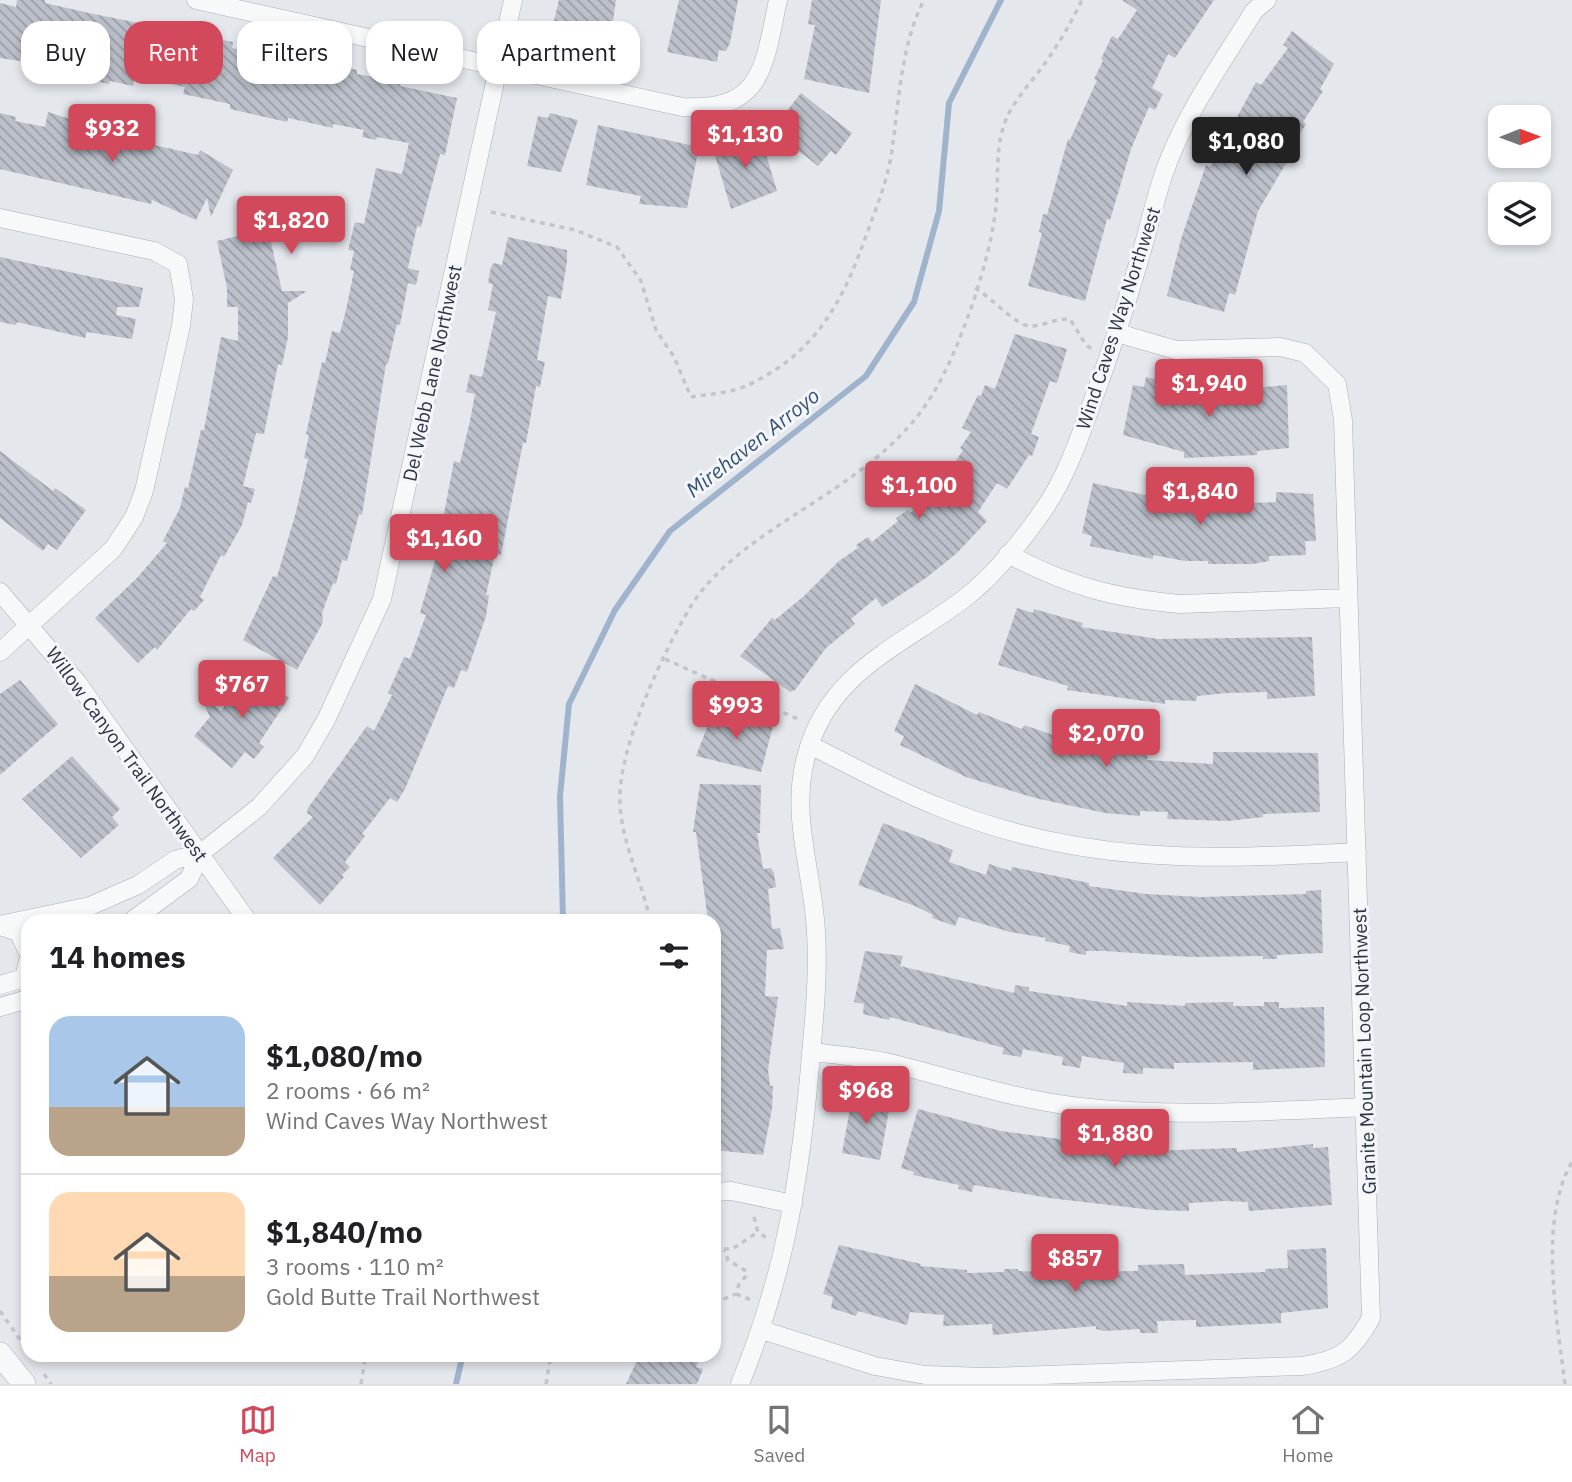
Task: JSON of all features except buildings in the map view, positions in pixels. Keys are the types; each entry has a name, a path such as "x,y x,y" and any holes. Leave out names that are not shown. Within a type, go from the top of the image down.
{"street":[{"path":"196,0 477,62"},
{"name":"Del Webb Lane Northwest","path":"508,21 513,0"},
{"path":"576,84 681,107 712,109 744,94 766,55 778,0"},
{"name":"Wind Caves Way Northwest","path":"740,1384 762,1330 780,1273 800,1172 817,976 816,929 800,835 800,793 815,731 847,682 869,662 966,597 1008,554 1044,510 1064,473 1117,333 1164,171 1187,121 1254,11 1267,0"},
{"name":"Del Webb Lane Northwest","path":"52,914 90,906 138,885 175,860 201,853 259,807 305,756 326,720 382,599 494,84"},
{"path":"0,218 154,250 178,264 184,299 181,326 144,491 134,517 113,549 0,652"},
{"name":"Granite Mountain Loop Northwest","path":"762,1330 875,1366 925,1375 1000,1376 1302,1366 1332,1361 1357,1343 1371,1318 1343,420 1337,384 1304,353 1280,347 1176,350 1117,333"},
{"path":"1008,554 1051,578 1109,594 1153,601 1180,604 1348,598"},
{"name":"Willow Canyon Trail Northwest","path":"0,592 32,625 77,682 243,914"},
{"path":"810,745 938,807 1013,832 1062,844 1146,857 1357,852"},
{"name":"Del Webb Lane Northwest","path":"141,914 188,879 201,853"},
{"name":"Del Webb Lane Northwest","path":"0,925 21,921"},
{"name":"Del Webb Lane Northwest","path":"0,925 18,932 21,938"},
{"path":"0,985 21,975"},
{"path":"0,1007 21,1001"},
{"path":"811,1052 890,1063 1000,1093 1111,1110 1216,1114 1366,1107"},
{"path":"721,1192 731,1191 793,1204"},
{"path":"0,1354 24,1384"}],"path":[{"path":"491,212 583,232 617,247 641,281 656,330 674,357 691,397 746,386 801,349 837,308 854,271 889,169 905,68 916,15 924,0"},
{"path":"649,914 643,886 626,838 620,806 621,769 628,743 665,659 692,605 718,574 750,545 883,455 933,394 949,364 975,288 996,207 998,163 1004,124 1070,26 1082,0"},
{"path":"975,288 989,295 1020,323 1029,327 1070,319 1086,345 1094,351"},
{"path":"665,659 801,720"},
{"path":"1565,1384 1556,1314 1554,1237 1556,1202 1572,1162"},
{"path":"754,1217 758,1232 769,1240"},
{"path":"721,1250 741,1245 758,1232"},
{"path":"724,1250 732,1264 746,1271 736,1294"},
{"path":"721,1300 736,1294 751,1300"},
{"path":"0,1311 21,1341"},
{"path":"361,1384 365,1362"},
{"path":"546,1384 550,1362"}],"waterway":[{"name":"Mirehaven Arroyo","path":"563,914 560,796 569,704 615,610 670,531 866,376 914,302 939,211 949,103 1001,0"},
{"name":"Mirehaven Arroyo","path":"456,1384 461,1362"}]}
